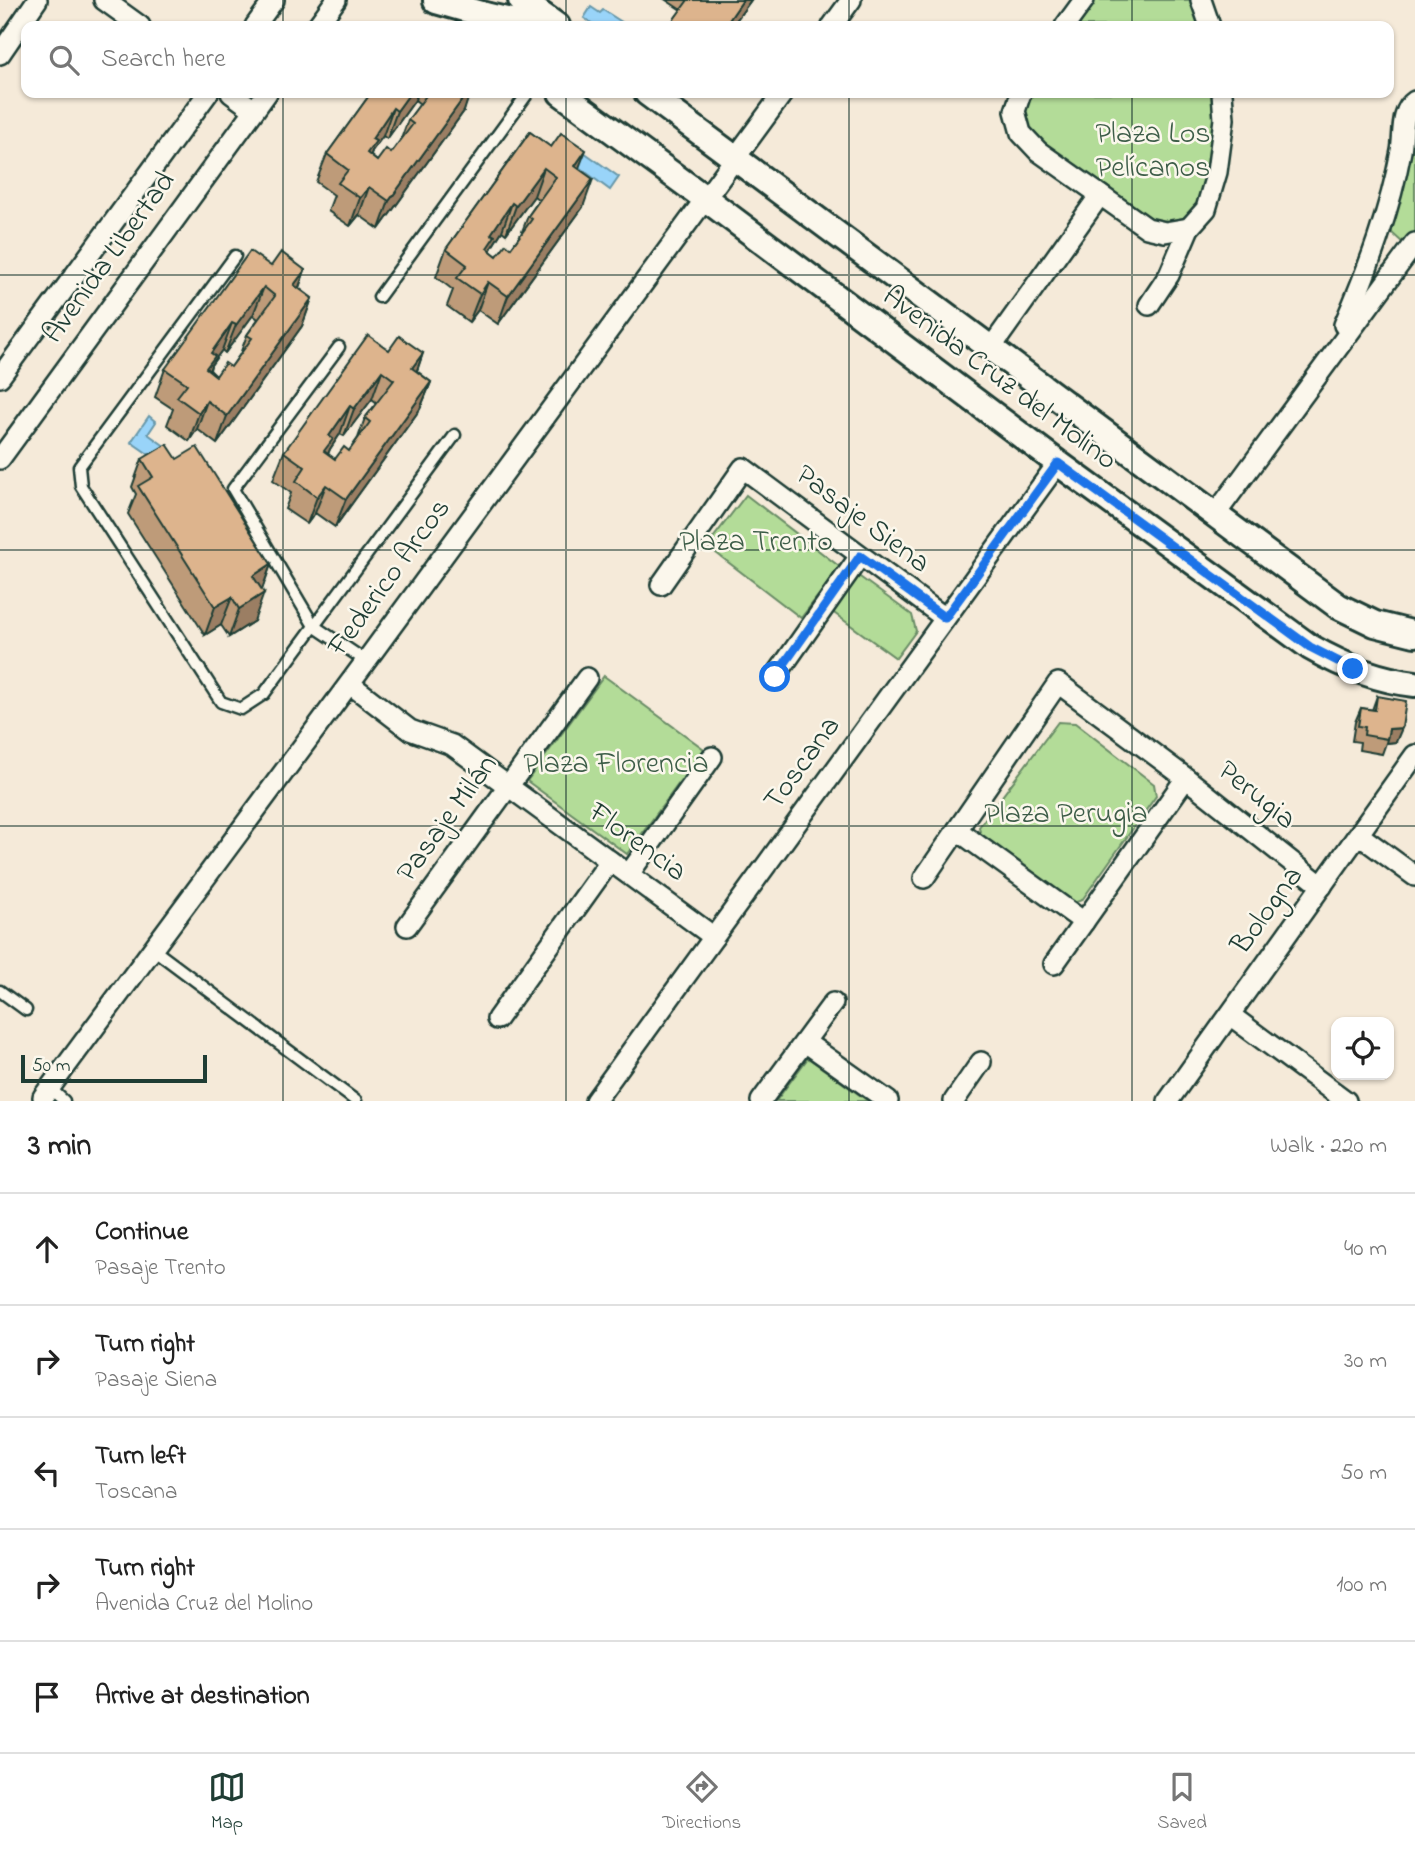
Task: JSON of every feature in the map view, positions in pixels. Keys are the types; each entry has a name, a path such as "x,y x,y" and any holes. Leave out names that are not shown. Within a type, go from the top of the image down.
{"street":[{"path":"23,21 37,0"},
{"path":"104,0 133,21"},
{"path":"259,21 274,0"},
{"path":"321,21 336,0"},
{"path":"436,0 464,21"},
{"path":"436,0 512,21"},
{"path":"521,0 550,21"},
{"path":"836,21 851,0"},
{"path":"1069,21 1084,0"},
{"path":"1202,0 1208,21"},
{"path":"0,54 21,23"},
{"name":"Avenida Libertad","path":"0,377 204,98"},
{"path":"238,98 254,110"},
{"name":"Avenida Libertad","path":"0,459 263,98"},
{"name":"Avenida Cruz del Molino","path":"568,98 1310,647 1353,669 1415,684"},
{"name":"Avenida Cruz del Molino","path":"654,98 1338,606 1376,624 1415,634"},
{"name":"Federico Arcos","path":"52,1095 153,949 779,98"},
{"path":"1019,98 1015,111 1021,133 1038,151 1147,228 1165,232 1189,228"},
{"path":"1149,305 1169,275 1189,228 1206,209 1217,172 1224,119 1222,98"},
{"path":"1332,355 1383,222 1401,152 1405,116 1409,105 1415,101"},
{"path":"991,348 1100,195"},
{"path":"1215,514 1415,243"},
{"name":"Toscana","path":"595,1101 1058,463"},
{"name":"Pasaje Siena","path":"661,585 743,468 945,618"},
{"path":"775,677 860,556"},
{"name":"Pasaje Milán","path":"407,926 587,678"},
{"name":"Perugia","path":"957,830 1058,683 1186,778 1322,886"},
{"name":"Florencia","path":"350,684 410,730 452,745 714,937"},
{"name":"Bologna","path":"1168,1101 1415,755"},
{"path":"629,874 712,757"},
{"path":"1054,964 1186,778"},
{"path":"924,878 957,830 1084,922"},
{"path":"1359,835 1415,876"},
{"path":"496,1019 610,861"},
{"path":"761,1101 833,1003"},
{"path":"1230,1015 1346,1101"},
{"path":"805,1042 888,1101"},
{"path":"954,1101 981,1062"}],"lane":[{"path":"379,297 524,98"},
{"path":"235,256 79,467 81,486 221,702 241,709 264,694 455,435"},
{"path":"339,347 233,489 314,626 366,662"},
{"path":"153,949 356,1101"},
{"path":"0,992 26,1010"}],"green space":[{"path":"1092,0 1195,0 1202,21 1077,21"},
{"name":"Plaza Los Pelícanos","path":"1026,98 1216,98 1211,170 1200,206 1186,222 1165,225 1150,221 1042,146 1027,130 1022,111"},
{"path":"1415,111 1415,235 1403,243 1392,233 1390,225 1407,167 1411,123"},
{"name":"Plaza Trento","path":"746,495 840,567 801,618 707,546"},
{"path":"853,572 912,615 916,631 896,658 827,608"},
{"name":"Plaza Florencia","path":"604,676 704,749 627,854 527,781"},
{"name":"Plaza Perugia","path":"1058,722 1075,723 1154,784 1156,796 1082,900 1068,905 982,843 979,827"},
{"path":"808,1058 868,1101 776,1101"}],"water":[{"path":"591,7 600,13 603,10 620,21 588,21 584,18"},
{"path":"581,150 619,177 610,190 572,162"},
{"path":"149,416 156,422 148,434 166,447 157,460 131,442"}],"building":[{"path":"688,0 743,0 728,21 673,21"},
{"path":"367,98 406,98 397,111 393,108 372,139 376,141 367,153 377,161 386,149 391,153 413,124 408,120 424,98 463,98 389,201 369,187 360,198 338,183 348,170 327,154"},
{"path":"530,132 551,147 561,133 586,150 575,166 593,179 508,296 488,282 480,294 457,278 467,265 446,249","holes":["544,168 556,177 528,216 532,219 511,248 506,244 497,256 487,248 495,236 491,234 512,203 516,206"]},
{"path":"250,251 271,266 281,252 305,270 294,285 312,298 227,416 207,401 199,413 177,397 187,384 165,369","holes":["264,287 275,296 247,335 252,338 231,367 225,363 216,376 206,368 215,356 211,353 232,323 236,325"]},
{"path":"368,335 389,350 399,336 423,353 412,368 431,382 346,499 326,485 317,497 296,481 305,467 284,452","holes":["382,371 394,380 365,418 370,422 349,451 344,447 335,459 324,451 333,439 329,436 350,406 354,409"]},
{"path":"167,444 177,459 197,447 271,564 253,576 264,593 239,609 232,597 215,607 138,486 153,477 142,459"},
{"path":"1377,696 1406,701 1402,728 1389,729 1387,739 1364,735 1365,727 1358,726 1361,708 1375,710"}],"route":[{"path":"775,677 860,556 945,618 1058,463 1310,647 1353,669"}]}
